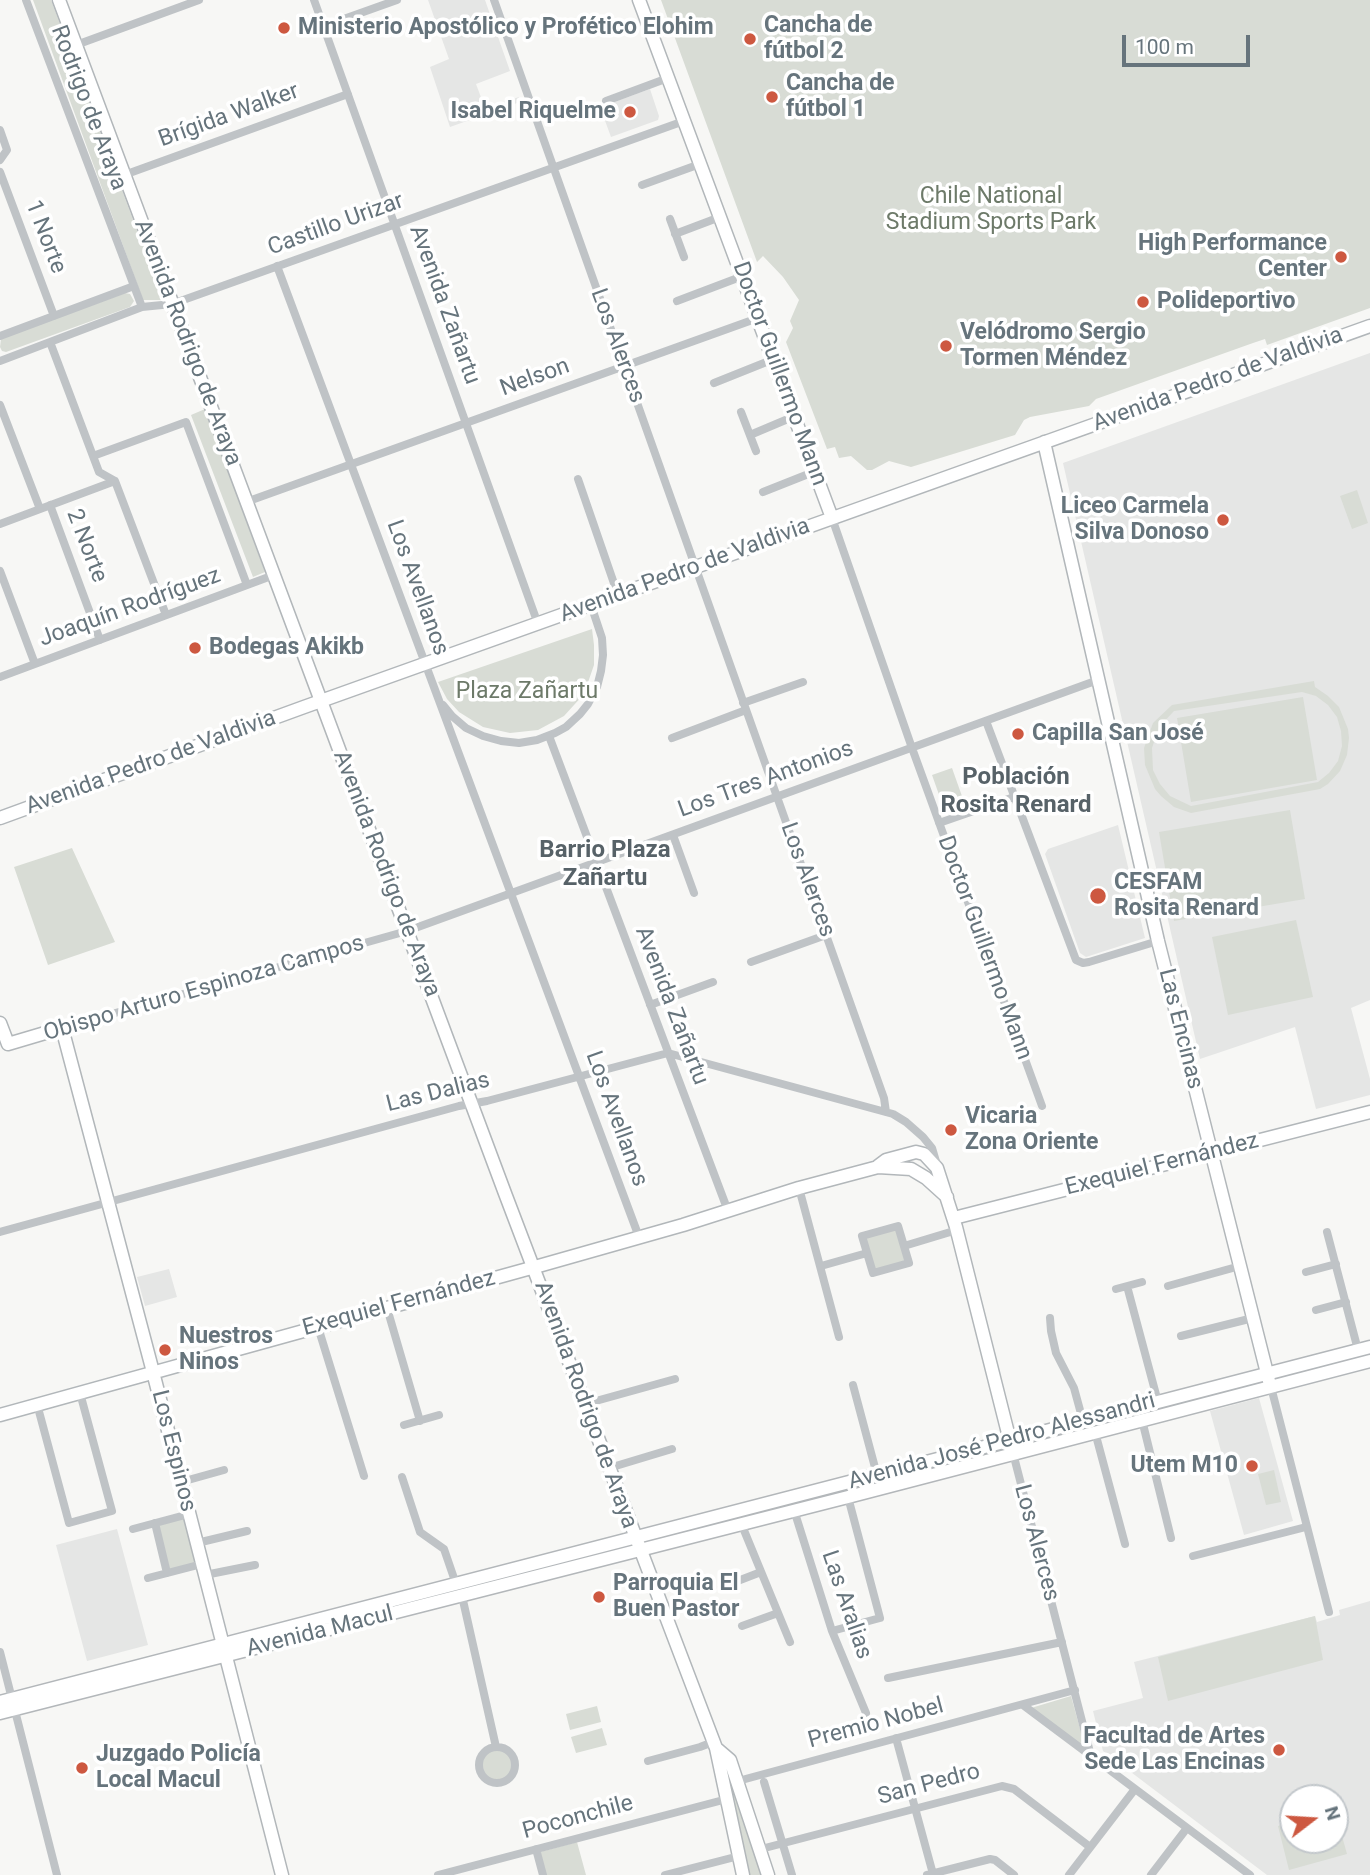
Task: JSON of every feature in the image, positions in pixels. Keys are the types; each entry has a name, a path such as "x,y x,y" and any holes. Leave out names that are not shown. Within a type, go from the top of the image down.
{"main road":[{"name":"Avenida Rodrigo de Araya","path":"59,0 714,1745 743,1875"},
{"name":"Doctor Guillermo Mann","path":"639,0 832,518"},
{"name":"Avenida Pedro de Valdivia","path":"0,818 1370,326"},
{"name":"Las Encinas","path":"1044,442 1158,941 1271,1387"},
{"path":"0,1023 4,1045"},
{"name":"Obispo Arturo Espinoza Campos","path":"4,1045 62,1028"},
{"name":"Los Espinos","path":"62,1028 282,1875"},
{"name":"Exequiel Fernández","path":"955,1224 1370,1112"},
{"name":"Exequiel Fernández","path":"0,1415 534,1267 878,1167 912,1169 932,1175 938,1170 926,1155 916,1152 886,1160 878,1167"},
{"path":"912,1169 947,1197"},
{"name":"Los Alerces","path":"938,1170 955,1224 1013,1453"},
{"name":"Avenida José Pedro Alessandri","path":"637,1544 877,1475 1364,1348"},
{"name":"Avenida José Pedro Alessandri","path":"637,1544 741,1523 848,1497 1370,1361"},
{"name":"Avenida Macul","path":"224,1650 456,1584 637,1544"},
{"name":"Avenida Macul","path":"0,1713 9,1703 224,1650 462,1596 637,1544"},
{"name":"Avenida Rodrigo de Araya","path":"714,1745 730,1760 768,1875"}],"street":[{"name":"Rodrigo de Araya","path":"26,0 142,307"},
{"path":"76,45 199,0"},
{"name":"Avenida Zañartu","path":"314,0 538,624"},
{"path":"324,26 397,0"},
{"name":"Los Alerces","path":"494,0 884,1098 886,1112 906,1122 923,1137 932,1148 938,1170"},
{"path":"606,101 668,78"},
{"name":"Brígida Walker","path":"124,175 348,94"},
{"name":"Castillo Urizar","path":"0,360 142,307 172,304 684,121"},
{"path":"0,130 7,150 0,159"},
{"path":"642,185 701,164"},
{"name":"1 Norte","path":"0,172 54,316"},
{"path":"675,233 720,216"},
{"path":"670,219 684,257"},
{"name":"Los Avellanos","path":"277,266 639,1237"},
{"path":"677,301 743,276"},
{"path":"0,336 134,286"},
{"name":"Nelson","path":"246,502 758,318"},
{"path":"50,342 99,472 115,481 166,615"},
{"path":"713,383 774,359"},
{"name":"2 Norte","path":"0,405 40,509"},
{"path":"741,412 756,451"},
{"path":"750,435 795,416"},
{"path":"93,456 186,422 247,585"},
{"path":"763,492 816,471"},
{"path":"578,478 618,595"},
{"path":"0,524 115,481"},
{"name":"2 Norte","path":"50,506 100,640"},
{"name":"Doctor Guillermo Mann","path":"832,518 1042,1106"},
{"path":"0,571 35,664"},
{"name":"Joaquín Rodríguez","path":"0,677 274,575"},
{"path":"435,691 452,716 466,728 495,740 513,743 531,741 566,727 591,699 600,679 603,646 591,605"},
{"name":"Los Tres Antonios","path":"407,931 1098,680"},
{"path":"672,738 803,682"},
{"path":"986,721 1074,956 1079,962 1089,962 1158,941"},
{"name":"Avenida Zañartu","path":"549,736 728,1211"},
{"path":"939,823 1014,797"},
{"path":"673,835 694,893"},
{"name":"Obispo Arturo Espinoza Campos","path":"62,1028 407,931"},
{"path":"751,962 826,935"},
{"path":"650,1005 713,982"},
{"name":"Las Dalias","path":"0,1232 471,1103 488,1101 668,1053 886,1112"},
{"path":"799,1188 839,1337"},
{"path":"904,1246 955,1224"},
{"path":"898,1226 904,1246 909,1263 873,1273 862,1236 898,1226"},
{"path":"1327,1232 1346,1302 1364,1348"},
{"path":"821,1266 867,1253"},
{"path":"1306,1272 1336,1264"},
{"path":"1168,1286 1240,1266"},
{"path":"1115,1289 1142,1282"},
{"path":"1127,1286 1158,1402"},
{"path":"1316,1310 1346,1302"},
{"path":"387,1308 420,1420"},
{"path":"1050,1318 1056,1353 1074,1388 1083,1421"},
{"path":"1181,1336 1253,1318"},
{"path":"318,1327 364,1476"},
{"path":"585,1404 676,1379"},
{"path":"853,1385 877,1475"},
{"name":"Las Encinas","path":"1271,1387 1329,1612"},
{"path":"37,1404 69,1523 112,1511 80,1393"},
{"path":"404,1425 439,1415"},
{"path":"1142,1420 1171,1538"},
{"path":"1094,1432 1125,1544"},
{"path":"609,1468 672,1450"},
{"name":"Los Alerces","path":"1013,1453 1091,1756"},
{"path":"181,1482 224,1470"},
{"path":"402,1477 419,1532 444,1549 456,1584"},
{"path":"832,1631 880,1618 848,1497"},
{"name":"Las Aralias","path":"794,1510 832,1631 866,1713"},
{"path":"133,1529 189,1514"},
{"path":"741,1523 790,1642"},
{"path":"155,1524 167,1573"},
{"path":"1193,1556 1306,1527"},
{"path":"197,1543 247,1531"},
{"path":"148,1578 167,1573 255,1565"},
{"path":"722,1587 761,1572"},
{"path":"462,1596 496,1747"},
{"path":"742,1626 778,1613"},
{"path":"888,1678 1062,1642"},
{"path":"0,1652 9,1703 57,1875"},
{"name":"Premio Nobel","path":"738,1781 1075,1690"},
{"path":"1023,1705 1187,1828 1239,1872 1250,1875"},
{"path":"895,1738 930,1874 993,1859 1014,1875"},
{"path":"648,1761 714,1745"},
{"path":"496,1747 508,1750 515,1762 512,1776 500,1783 486,1779 479,1767 483,1754 496,1747"},
{"path":"764,1782 792,1875"},
{"name":"San Pedro","path":"761,1849 1007,1786 1090,1847"},
{"path":"1069,1875 1135,1789"},
{"name":"Poconchile","path":"438,1875 727,1799"},
{"path":"1151,1875 1187,1828"},
{"path":"536,1849 543,1875"},
{"path":"665,1875 738,1856"}],"shaded area":[{"path":"428,0 485,0 510,71 476,84 485,108 519,97 520,102 450,127 430,67 449,59"},
{"name":"Isabel Riquelme","path":"650,89 658,120 611,137 600,107"},
{"path":"1370,353 1370,1000 1351,1008 1370,1079 1370,1095 1316,1109 1295,1027 1200,1059 1063,463"},
{"name":"CESFAM Rosita Renard","path":"1118,825 1145,938 1086,957 1080,953 1045,854 1048,849"},
{"path":"169,1269 177,1297 145,1306 137,1277"},
{"name":"Utem M10","path":"1259,1398 1293,1521 1244,1535 1210,1411"},
{"path":"117,1529 148,1645 87,1661 56,1545"},
{"path":"1370,1601 1370,1875 1267,1875 1103,1751 1093,1711 1143,1698 1134,1662 1315,1616 1317,1622 1340,1615 1339,1610"}],"green space":[{"path":"33,0 51,0 163,300 143,300"},
{"name":"Chile National Stadium Sports Park","path":"661,0 1370,0 1370,308 1267,345 1265,339 1253,343 1096,399 1089,406 1030,417 1024,420 1015,435 911,467 889,461 867,470 851,456 839,458 835,447 827,449 786,342 793,328 790,321 799,300 783,277 763,256 757,262"},
{"path":"125,293 130,294 134,301 130,307 6,352 0,347 1,339"},
{"path":"205,409 265,572 253,577 191,415"},
{"path":"1357,490 1368,523 1352,529 1340,496"},
{"name":"Plaza Zañartu","path":"592,629 594,665 584,694 564,716 538,730 510,733 483,727 459,712 447,699 438,682"},
{"path":"1314,681 1315,687 1339,707 1348,729 1347,755 1340,771 1320,789 1191,813 1174,807 1161,796 1155,789 1145,765 1144,748 1153,723 1172,705","holes":["1302,692 1316,696 1328,705 1337,717 1342,746 1338,761 1318,782 1191,806 1170,796 1160,784 1153,770 1152,748 1159,727 1174,711"]},
{"path":"1303,697 1317,780 1191,802 1177,718"},
{"path":"952,768 963,799 943,806 932,775"},
{"path":"1290,810 1305,899 1174,921 1159,832"},
{"path":"72,848 115,942 48,965 14,867"},
{"path":"1296,920 1313,997 1228,1015 1212,937"},
{"path":"897,1229 905,1261 874,1270 866,1238"},
{"path":"1274,1470 1281,1502 1266,1505 1258,1474"},
{"path":"189,1514 202,1564 167,1573 155,1524"},
{"path":"1315,1616 1323,1660 1168,1701 1158,1657"},
{"path":"1071,1696 1085,1747 1031,1708"},
{"path":"597,1706 601,1722 570,1730 566,1714"},
{"path":"602,1728 607,1745 576,1753 571,1737"},
{"path":"497,1747 510,1752 515,1765 510,1778 497,1783 484,1778 479,1765 484,1752"},
{"path":"719,1755 732,1783 765,1875 747,1875"},
{"path":"577,1842 586,1875 546,1875 540,1852"},
{"path":"1285,1854 1347,1854 1289,1870"}],"place":[{"name":"Ministerio Apostólico y Profético Elohim","path":"284,28"},
{"name":"Cancha de fútbol 2","path":"750,39"},
{"name":"Cancha de fútbol 1","path":"772,97"},
{"name":"Isabel Riquelme","path":"630,112"},
{"name":"High Performance Center","path":"1341,257"},
{"name":"Polideportivo","path":"1143,302"},
{"name":"Velódromo Sergio Tormen Méndez","path":"946,346"},
{"name":"Liceo Carmela Silva Donoso","path":"1223,520"},
{"name":"Bodegas Akikb","path":"195,648"},
{"name":"Capilla San José","path":"1018,734"},
{"name":"CESFAM Rosita Renard","path":"1098,896"},
{"name":"Vicaria Zona Oriente","path":"951,1130"},
{"name":"Nuestros Ninos","path":"165,1350"},
{"name":"Utem M10","path":"1252,1466"},
{"name":"Parroquia El Buen Pastor","path":"599,1597"},
{"name":"Facultad de Artes Sede Las Encinas","path":"1279,1750"},
{"name":"Juzgado Policía Local Macul","path":"82,1768"}],"district":[{"name":"Población Rosita Renard","path":"1016,792"},
{"name":"Barrio Plaza Zañartu","path":"605,865"}]}
